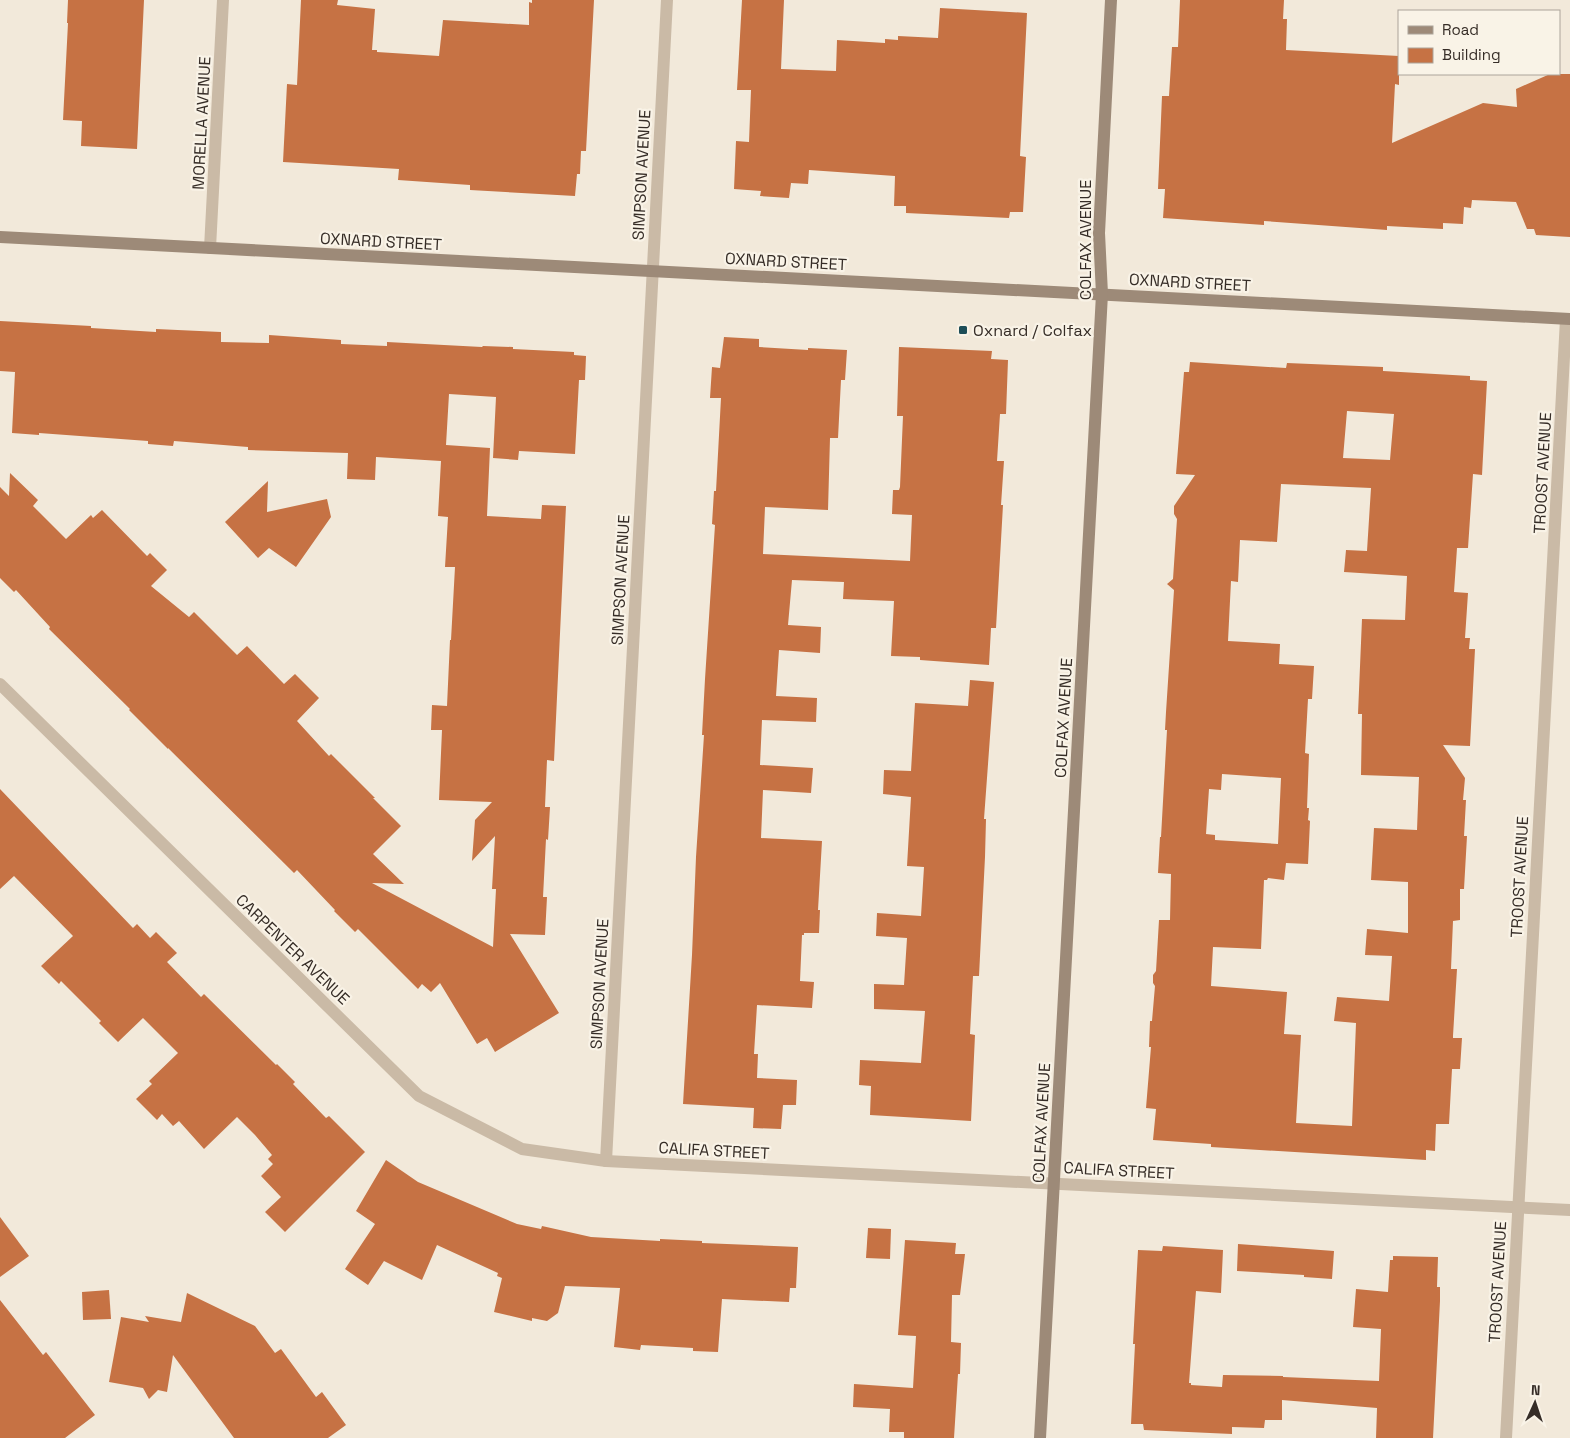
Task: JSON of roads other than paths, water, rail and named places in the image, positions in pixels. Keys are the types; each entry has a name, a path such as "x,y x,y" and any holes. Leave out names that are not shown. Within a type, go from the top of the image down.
{"main road":[{"name":"COLFAX AVENUE","path":"1040,1438 1102,294 1099,233 1111,0"},
{"name":"OXNARD STREET","path":"0,237 1568,319"}],"street":[{"name":"MORELLA AVENUE","path":"210,248 223,0"},
{"name":"SIMPSON AVENUE","path":"606,1161 667,0"},
{"name":"TROOST AVENUE","path":"1506,1438 1517,1207 1568,319"},
{"name":"CARPENTER AVENUE","path":"0,684 419,1096 522,1148 606,1161"},
{"name":"CALIFA STREET","path":"606,1161 1570,1210"}],"place":[{"name":"Oxnard / Colfax","path":"963,330"}]}
